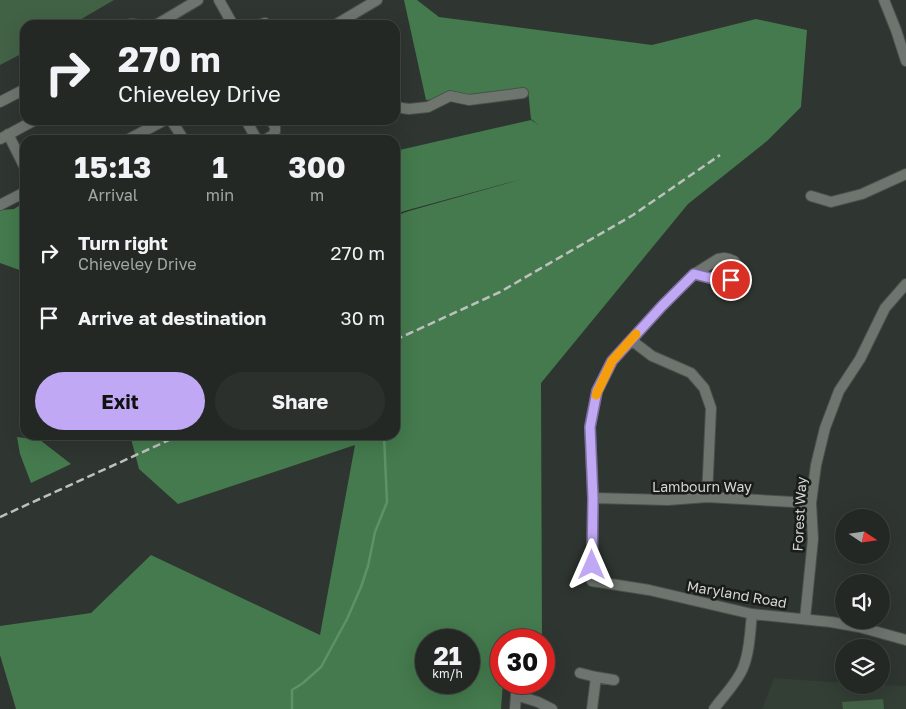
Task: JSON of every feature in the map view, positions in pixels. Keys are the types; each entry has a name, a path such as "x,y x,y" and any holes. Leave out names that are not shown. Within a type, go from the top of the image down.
{"street":[{"path":"164,20 198,0"},
{"path":"219,0 231,20"},
{"path":"343,20 377,0"},
{"path":"884,0 906,61"},
{"path":"0,102 20,92"},
{"path":"400,108 409,109 428,107 450,96 470,105 524,93"},
{"path":"20,160 4,136 25,125"},
{"path":"136,135 156,125"},
{"path":"811,196 831,202 862,194 906,174"},
{"path":"0,205 20,195"},
{"path":"593,498 590,427 597,391 612,361 694,274"},
{"name":"Forest Way","path":"805,619 813,539 811,503 816,465 825,428 839,390 860,358 885,308 906,284"},
{"path":"631,340 652,356 691,373 704,388 711,408 707,497"},
{"name":"Lambourn Way","path":"593,498 668,500 707,497 811,503"},
{"name":"Maryland Road","path":"593,498 592,581 650,590 752,614 831,622 859,627 906,640"},
{"path":"714,709 735,683 744,667 752,614"},
{"path":"580,673 614,680"},
{"path":"592,709 596,677"},
{"path":"514,709 516,695 552,709"}],"shaded area":[{"path":"774,678 835,682 835,694 890,694 890,685 906,686 906,709 762,709"}],"green space":[{"path":"0,0 114,0 80,20 20,20 20,55 0,65"},
{"path":"404,0 417,0 439,17 652,45 756,19 807,30 801,107 767,141 688,204 541,383 542,629 490,629 490,694 502,694 501,709 16,709 0,655 0,626 91,613 151,555 320,635 355,445 178,504 139,469 131,440 400,440 400,214 522,179 400,212 400,150 531,120 539,125 531,119 528,90 426,100"},
{"path":"20,205 20,270 0,263 0,210 14,209"},
{"path":"17,437 20,437 20,440 40,440 71,464 31,483 20,454"},
{"path":"883,699 884,709 843,709 842,702"}],"waterway":[{"path":"292,709 292,690 321,667 347,619 361,587 368,566 375,532 387,502 384,440"}],"railway":[{"path":"400,338 500,292 633,215 720,155"},
{"path":"0,517 169,440"}],"slow traffic":[{"path":"596,395 612,361 636,334"}],"route":[{"path":"592,565 593,498 590,427 597,391 612,361 694,274 726,282 731,280"}]}
